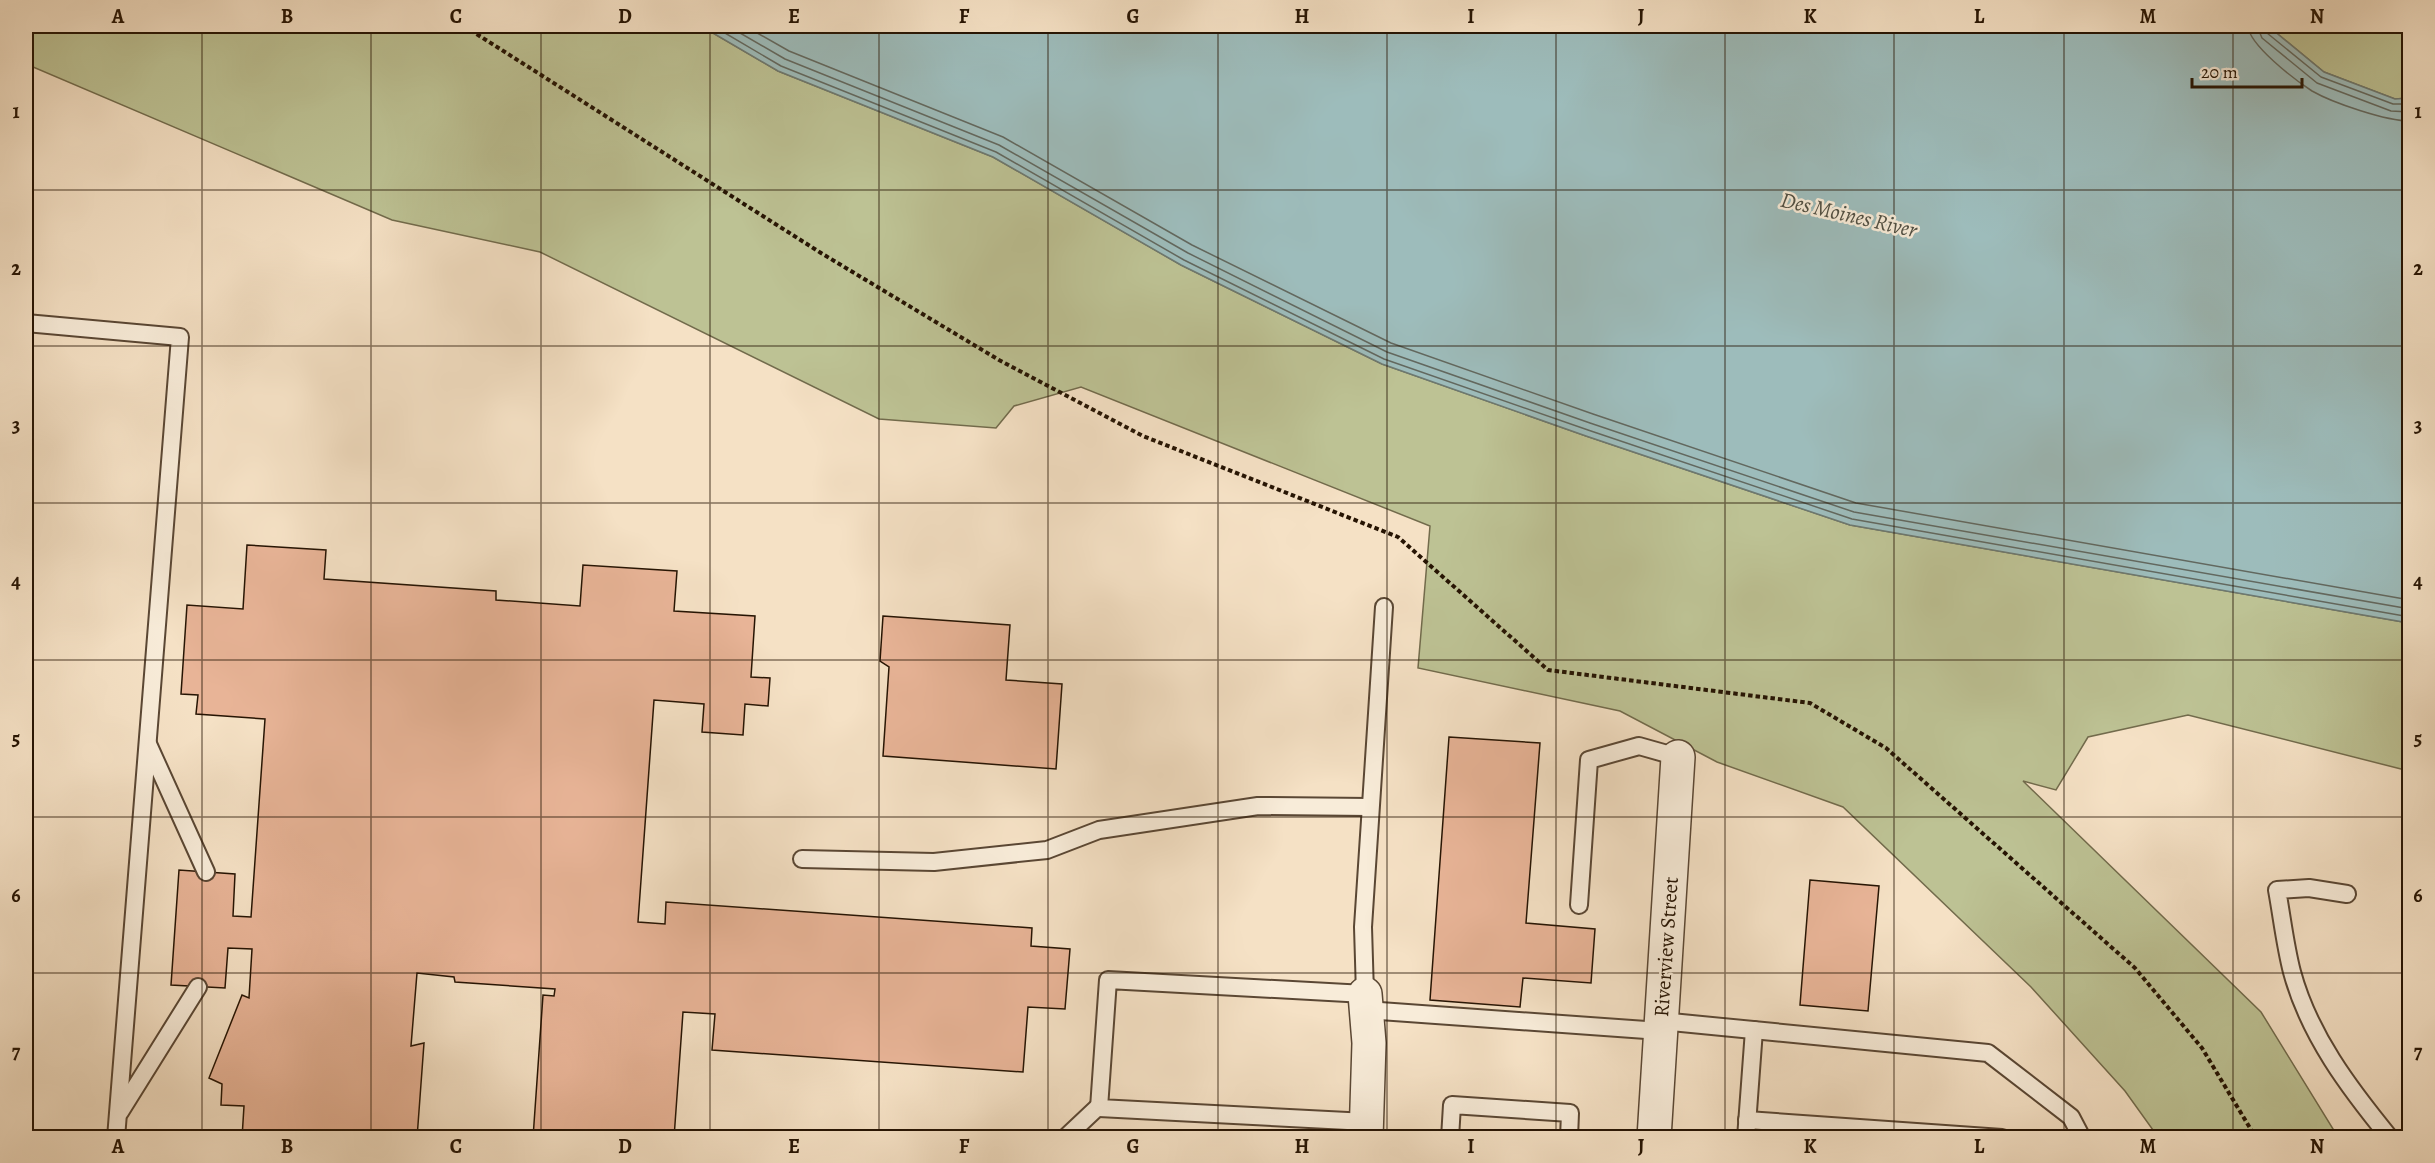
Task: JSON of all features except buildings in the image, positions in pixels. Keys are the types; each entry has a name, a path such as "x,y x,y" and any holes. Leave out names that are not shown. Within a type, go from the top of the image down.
{"street":[{"name":"Riverview Street","path":"1654,1137 1678,757"},
{"path":"1366,1002 1369,1043 1367,1130"}],"lane":[{"path":"26,323 180,337 116,1137"},
{"path":"1366,1002 1363,927 1383,607"},
{"path":"148,742 206,872"},
{"path":"1579,905 1589,760 1639,746 1678,757"},
{"path":"802,859 934,862 1047,850 1099,830 1258,806 1370,807"},
{"path":"2347,894 2309,888 2277,890 2292,972 2316,1034 2354,1094 2390,1137"},
{"path":"1065,1137 1099,1106 1108,980 1661,1026 1754,1030 1988,1053 2071,1117 2082,1137"},
{"path":"117,1115 198,987"},
{"path":"1746,1137 1754,1030"},
{"path":"1450,1137 1452,1105 1570,1113 1569,1137"},
{"path":"1099,1106 1367,1130"},
{"path":"1748,1120 2002,1137"}],"path":[{"path":"464,26 821,253 999,360 1143,436 1398,537 1548,670 1810,704 1886,748 2134,968 2202,1048 2256,1137"}],"green space":[{"path":"26,26 701,26 778,71 993,157 1181,265 1382,364 1586,436 1850,525 2409,623 2409,771 2188,715 2088,737 2056,790 2023,781 2261,1012 2338,1137 2158,1137 2125,1091 2031,987 1843,807 1717,762 1620,711 1418,668 1430,526 1081,387 1014,406 996,428 879,419 540,252 392,220 26,64"},
{"path":"2268,26 2409,26 2409,98 2395,99 2324,72"}],"water":[{"name":"Des Moines River","path":"701,26 2268,26 2324,72 2395,99 2409,98 2409,623 1850,525 1586,436 1382,364 1181,265 993,157 778,71"}]}
